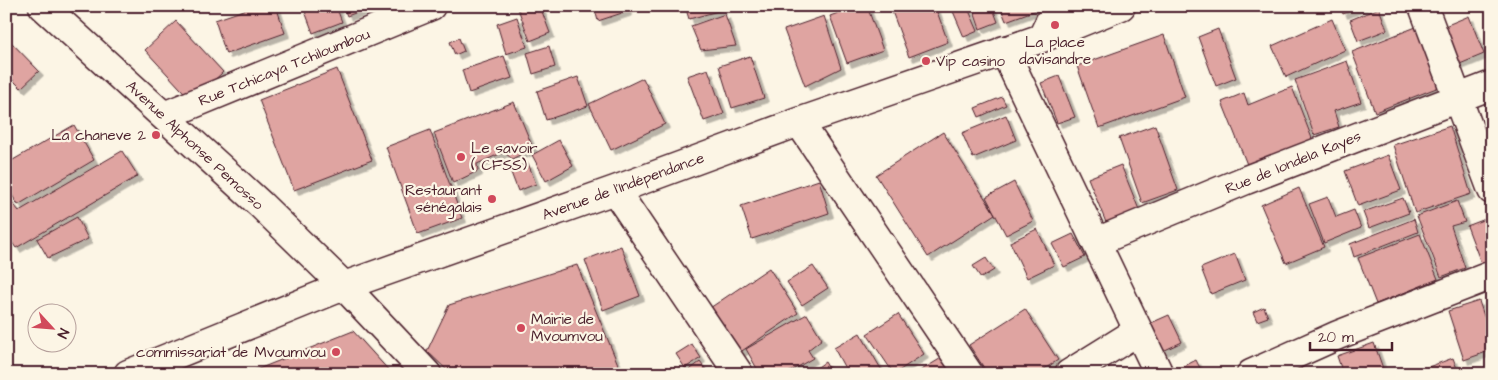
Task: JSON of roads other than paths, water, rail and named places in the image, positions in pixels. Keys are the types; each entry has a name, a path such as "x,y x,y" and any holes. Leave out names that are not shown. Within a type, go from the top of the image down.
{"street":[{"name":"Avenue Alphonse Pemosso","path":"43,6 260,204 344,286 427,374"},
{"name":"Rue Tchicaya Tchiloumbou","path":"164,116 431,6"},
{"path":"1042,38 1058,6"},
{"name":"Avenue de l'Indépendance","path":"128,374 344,286 615,190 799,122 1042,38 1121,6"},
{"path":"1422,6 1492,190"},
{"path":"1004,50 1159,374"},
{"name":"Rue de londela Kayes","path":"1096,242 1246,180 1492,85"},
{"path":"799,122 969,374"},
{"path":"615,190 739,374"},
{"path":"1250,374 1338,335 1492,275"},
{"path":"1069,374 1138,331"}],"place":[{"name":"La place davisandre","path":"1055,25"},
{"name":"Vip casino","path":"926,61"},
{"name":"La chaneve 2","path":"156,135"},
{"name":"Le savoir ( CFSS)","path":"461,157"},
{"name":"Restaurant sénégalais","path":"492,199"},
{"name":"Mairie de Mvoumvou","path":"521,328"},
{"name":"commissariat de Mvoumvou","path":"336,352"}]}
